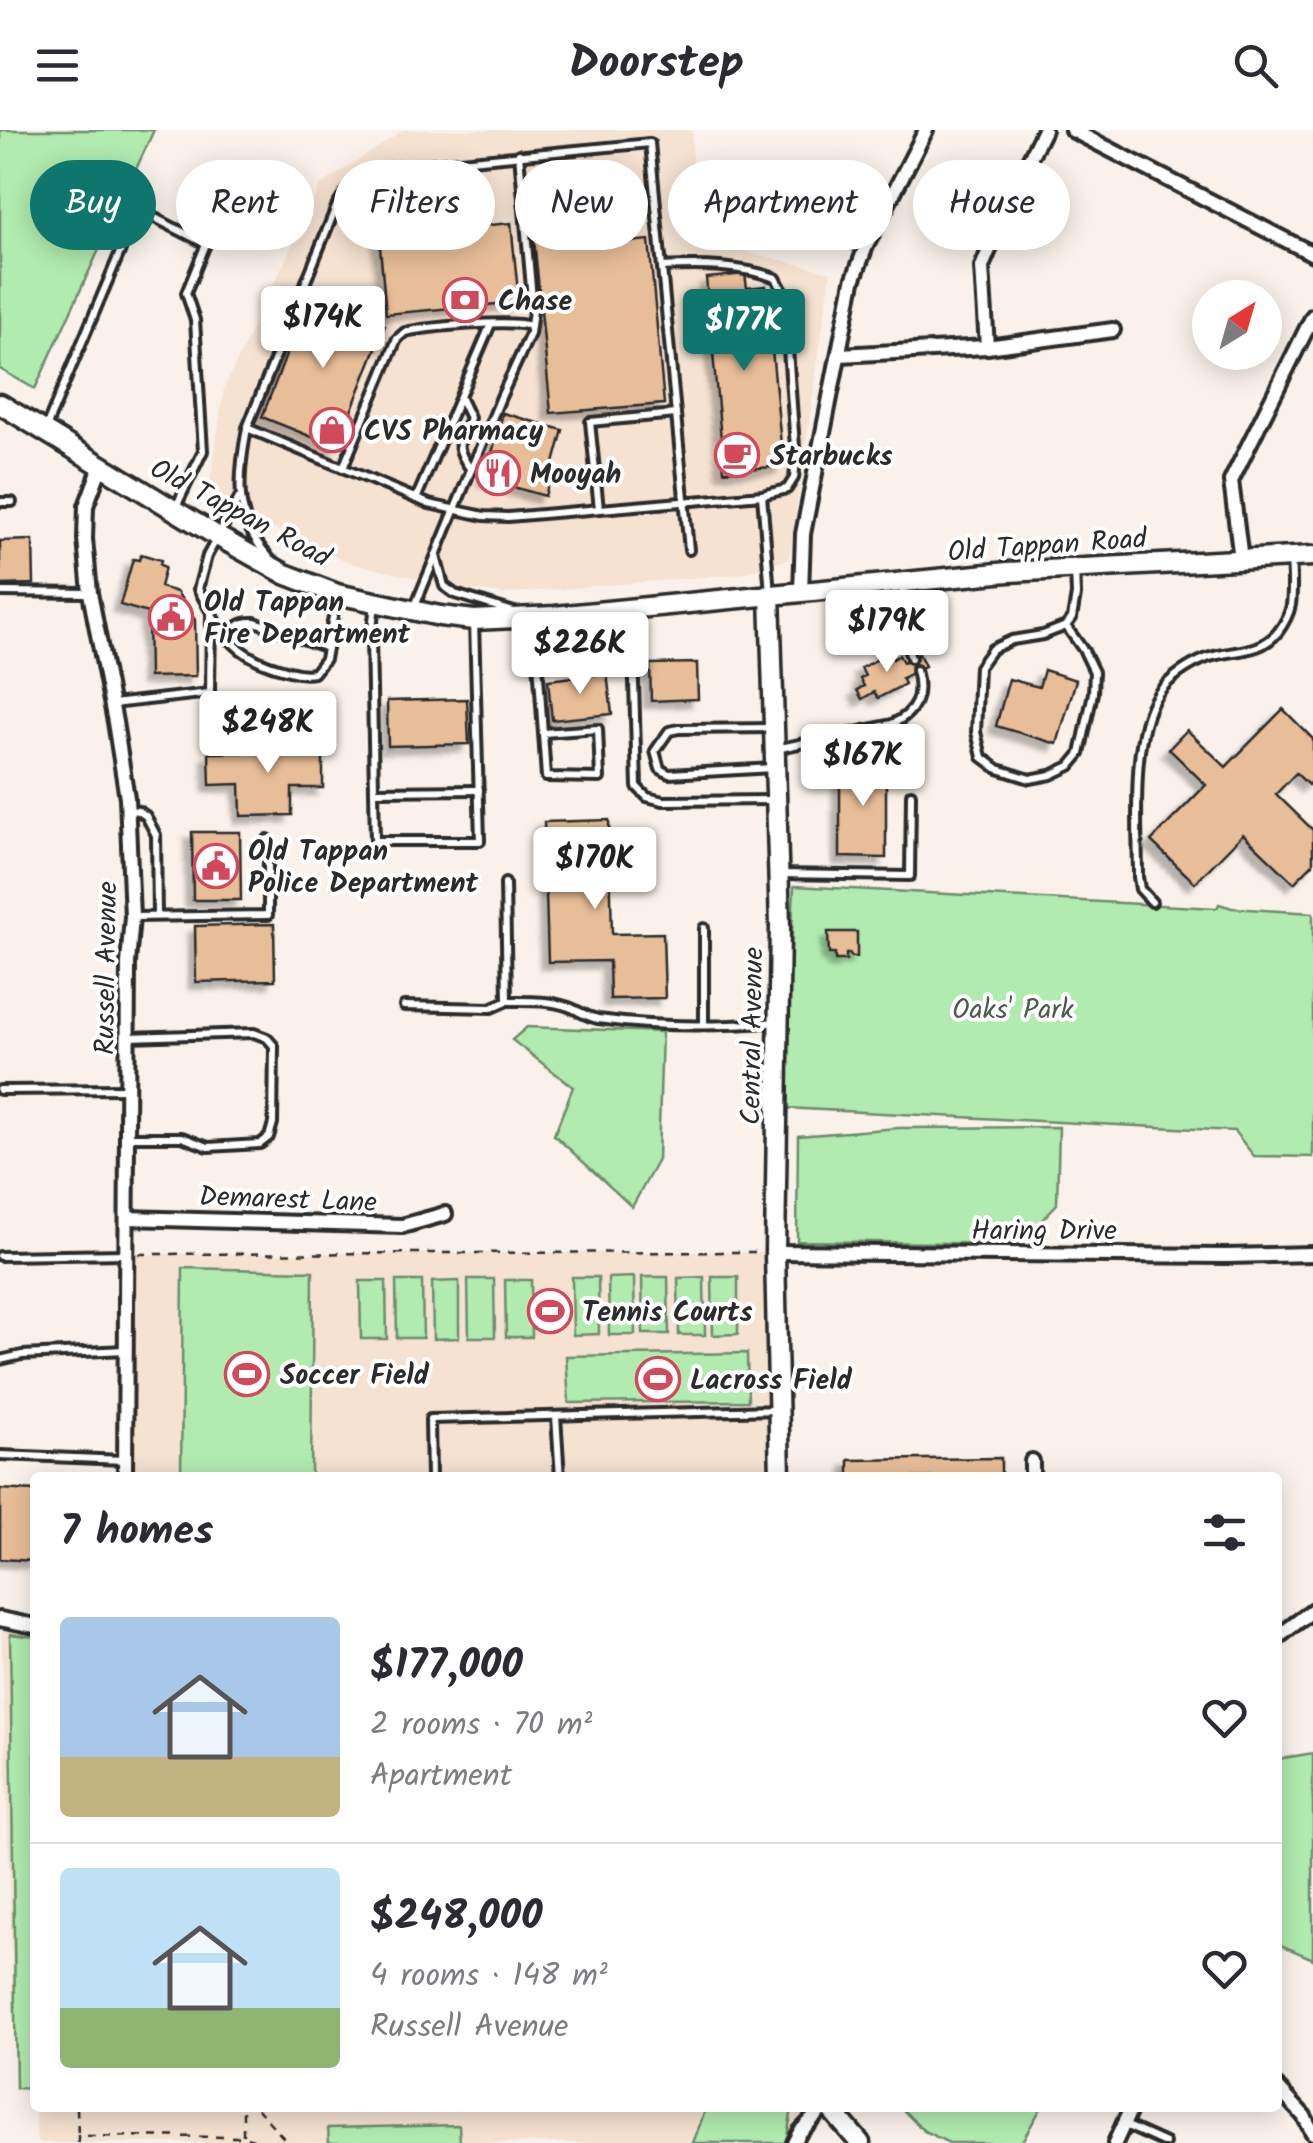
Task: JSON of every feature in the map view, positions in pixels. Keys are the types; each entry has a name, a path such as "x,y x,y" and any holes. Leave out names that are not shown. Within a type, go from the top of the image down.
{"main road":[{"name":"Old Tappan Road","path":"0,404 285,574 337,594 413,612 474,620 1008,572 1313,556"},
{"name":"Central Avenue","path":"770,594 779,874 775,1252 780,1472"},
{"path":"831,2112 860,2143"}],"street":[{"path":"893,194 926,130"},
{"path":"987,347 982,267 1044,130"},
{"path":"1073,130 1313,254"},
{"path":"801,592 802,534 854,281 865,250"},
{"path":"1241,560 1231,482 1313,316"},
{"path":"840,355 987,347 1113,330"},
{"name":"Russell Avenue","path":"101,466 86,506 85,539 90,593 128,810 132,917 128,962 125,1472"},
{"name":"Demarest Lane","path":"128,1218 402,1226 446,1214"},
{"name":"Haring Drive","path":"775,1252 1313,1254"},
{"path":"1032,1461 1032,1472"},
{"path":"1282,1634 1313,1610"},
{"path":"0,1619 30,1625"},
{"path":"1282,2092 1304,2116 1313,2133"},
{"path":"794,2143 800,2132 822,2112"},
{"path":"1116,2143 1129,2112"}],"lane":[{"path":"285,574 256,542 246,524 240,496 247,428 347,188 371,170 650,143 690,550"},
{"path":"413,612 532,326 518,154"},
{"path":"45,430 129,230 138,221 153,217 206,244 186,293 196,320 202,451 174,510"},
{"path":"247,428 416,499 454,510 508,517 762,496 787,489 794,478 796,462 784,292 776,278 752,269 706,264 662,267"},
{"path":"343,468 397,339 405,332 491,324 532,326"},
{"path":"416,499 491,324"},
{"path":"461,398 470,418 458,448 471,470"},
{"path":"599,510 590,422 676,414"},
{"path":"240,496 217,536 198,589 228,640 245,656 270,666 303,675 314,673 325,659 337,594"},
{"path":"762,496 770,594"},
{"path":"0,502 12,502"},
{"path":"436,554 444,586 455,594 535,617 546,777 600,778 598,729 544,733"},
{"path":"1152,902 1140,889 1138,877 1140,741 1148,712 1158,694 1187,668 1216,656 1258,649 1272,639 1285,623 1290,608 1291,557"},
{"path":"1066,626 1094,672 1080,754 1070,766 1030,779 998,769 982,758 976,732 979,667 992,649 1066,626 1072,618 1076,594 1075,568"},
{"path":"903,582 902,622 911,658"},
{"path":"0,592 90,593"},
{"path":"375,602 370,638 375,841 480,840 474,620"},
{"path":"632,608 637,787 646,797 663,801 776,800"},
{"path":"112,704 210,693 211,613"},
{"path":"228,640 237,625 255,622 327,648"},
{"path":"774,728 679,729 669,732 654,750 660,768 669,774 775,758 892,724 911,712 919,696 916,670"},
{"path":"374,791 479,790"},
{"path":"779,874 910,876 910,794"},
{"path":"128,810 146,816 156,835 157,916"},
{"path":"132,917 268,915 268,839"},
{"path":"506,883 507,1002"},
{"path":"704,928 704,1024"},
{"path":"404,1006 491,1008 507,1002 543,1000 590,1018 608,1020 778,1022"},
{"path":"128,1036 254,1033 274,1046 273,1123 268,1138 260,1144 208,1147 182,1136 128,1138"},
{"path":"0,1090 128,1089"},
{"path":"0,1256 128,1254"},
{"path":"0,1360 22,1355 127,1350"},
{"path":"431,1472 430,1419 779,1410"},
{"path":"556,1416 560,1472"},
{"path":"0,1455 126,1460"},
{"path":"1124,2124 1166,2143"}],"path":[{"path":"128,1254 775,1252"},
{"path":"77,2112 78,2143"},
{"path":"242,2136 243,2112"},
{"path":"261,2112 288,2143"},
{"path":"78,2136 242,2136 266,2143"}],"shaded area":[{"path":"404,130 692,130 692,160 668,160 668,250 738,250 831,272 789,559 739,574 503,594 351,563 208,499 224,388 290,250 314,250 314,200 321,185 334,176 334,250 495,250 495,160 359,160"},
{"path":"775,1252 780,1472 125,1472 128,1254"},
{"path":"1,1619 30,1625 30,2089 16,2088"},
{"path":"35,2112 820,2112 794,2143 37,2143"}],"green space":[{"path":"0,130 154,130 140,160 30,160 30,250 99,250 35,389 0,369"},
{"name":"Oaks' Park","path":"794,886 1217,908 1219,904 1313,913 1313,1157 1254,1156 1234,1131 784,1108"},
{"path":"527,1027 662,1032 658,1160 632,1207 554,1135 573,1087 512,1040"},
{"path":"1059,1127 1057,1204 1019,1244 797,1241 798,1136 898,1128"},
{"name":"Soccer Field","path":"183,1268 313,1271 311,1472 181,1472"},
{"path":"572,1277 598,1277 599,1334 573,1335"},
{"path":"634,1277 635,1335 609,1335 608,1278"},
{"path":"642,1277 668,1277 669,1334 643,1334"},
{"path":"704,1277 705,1335 679,1335 678,1278"},
{"path":"712,1277 738,1277 738,1334 713,1335"},
{"path":"468,1279 494,1279 495,1337 469,1337"},
{"path":"505,1280 531,1280 532,1337 506,1337"},
{"path":"360,1281 386,1281 387,1339 361,1339"},
{"path":"396,1281 422,1281 423,1338 397,1338"},
{"path":"459,1281 459,1338 433,1339 432,1282"},
{"name":"Lacross Field","path":"747,1353 748,1401 569,1403 566,1356"},
{"path":"10,1634 30,1636 30,2089 16,2088"},
{"path":"1313,1753 1313,1959 1282,1946 1282,1758"},
{"path":"705,2112 791,2112 786,2143 693,2143"},
{"path":"905,2112 1039,2112 1021,2143 949,2143 924,2131"},
{"path":"459,2125 460,2143 329,2143 328,2128"}],"building":[{"path":"511,223 519,302 386,314 380,250 495,250 495,224"},
{"path":"649,240 664,404 551,413 535,250 648,250"},
{"path":"745,274 747,288 766,286 783,466 724,471 706,278"},
{"path":"309,296 385,325 337,447 262,417"},
{"path":"503,413 563,430 545,496 485,479"},
{"path":"33,540 34,584 0,585 0,541"},
{"name":"Old Tappan Fire Department","path":"141,554 161,560 160,565 165,567 160,587 177,592 195,620 196,676 149,677 148,613 120,605 133,559 139,560"},
{"path":"889,653 893,659 899,655 903,662 919,654 925,666 902,678 905,684 878,698 874,692 862,699 857,690 864,686 861,668"},
{"path":"697,663 698,699 651,701 650,664"},
{"path":"1044,670 1076,680 1057,744 996,726 1009,679 1039,687"},
{"path":"607,673 612,714 552,720 548,680"},
{"path":"467,699 469,744 388,746 387,701"},
{"path":"1283,709 1313,739 1313,780 1308,785 1296,773 1276,794 1313,830 1313,864 1294,883 1243,834 1195,883 1151,841 1206,785 1169,749 1187,730 1226,767"},
{"path":"259,733 273,733 273,750 323,749 323,788 292,788 292,815 241,816 240,784 210,785 209,753 259,752"},
{"path":"840,759 886,760 886,858 840,857"},
{"path":"609,820 612,934 663,933 665,998 610,999 609,961 548,962 544,822"},
{"name":"Old Tappan Police Department","path":"192,832 240,832 241,900 193,900"},
{"path":"274,924 275,980 196,982 195,926"},
{"path":"828,932 857,932 857,957 846,954 846,960 835,960 835,954 829,954"},
{"path":"1001,1458 1001,1472 849,1472 849,1460"},
{"path":"0,1489 30,1491 30,1561 0,1559"}],"place":[{"name":"Chase","path":"465,300"},
{"name":"CVS Pharmacy","path":"332,430"},
{"name":"Starbucks","path":"737,455"},
{"name":"Mooyah","path":"498,473"},
{"name":"Old Tappan Fire Department","path":"171,617"},
{"name":"Old Tappan Police Department","path":"216,866"},
{"name":"Tennis Courts","path":"550,1311"},
{"name":"Soccer Field","path":"247,1374"},
{"name":"Lacross Field","path":"658,1379"}]}
